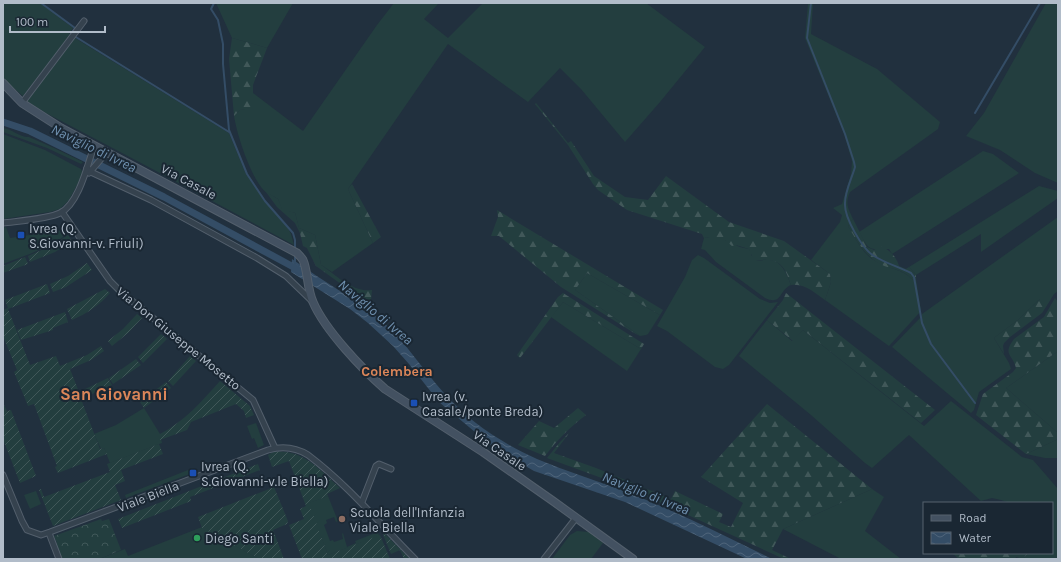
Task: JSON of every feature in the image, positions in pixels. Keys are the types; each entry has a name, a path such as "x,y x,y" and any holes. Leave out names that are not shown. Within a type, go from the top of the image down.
{"main road":[{"name":"Via Casale","path":"3,84 22,103 93,149 107,152 276,240 297,253 303,261 309,292 313,303 330,329 371,377 385,389 483,452 633,559"}],"street":[{"path":"22,103 84,21"},
{"path":"89,170 93,149"},
{"path":"3,223 62,212 70,204 89,170 107,152"},
{"name":"Via Casale","path":"89,170 151,200 257,258 286,276 313,303"},
{"name":"Via Don Giuseppe Mosetto","path":"62,212 110,281 120,291 253,400 274,448"},
{"name":"Viale Biella","path":"50,533 274,448 282,447 292,448 308,456 362,502 415,559"},
{"path":"362,502 376,466 379,464 391,469"},
{"path":"3,475 27,530 41,535 50,533 59,559"},
{"path":"544,559 576,518"}],"green space":[{"path":"3,3 40,3 73,28 69,34 71,35 23,96 3,79"},
{"path":"216,3 293,3 267,48 232,38"},
{"path":"394,3 439,3 424,19 448,38 483,3 646,3 705,47 625,142 581,89 560,68 528,102 448,44 348,189 373,243 332,272 321,265 315,235 299,228 295,213 282,210 278,199 267,193 261,187 246,158 234,116 240,110 253,107 253,93 303,131"},
{"path":"808,3 813,3 811,34 877,69 940,122 938,129 850,192 847,203 853,219 848,226 864,251 877,262 900,271 913,280 916,279 921,311 889,346 825,300 831,282 830,274 811,260 840,222 842,215 833,208 842,204 851,174 852,161 844,134 805,38"},
{"path":"1046,3 1058,3 1058,183 1035,173 1000,150 966,136 984,113"},
{"path":"75,38 229,133 246,174 265,201 288,228 294,245 28,102 28,99"},
{"path":"232,38 267,48 253,85 253,108 240,110 234,116 229,59"},
{"path":"536,103 568,143 571,141 594,176 625,197 648,200 666,176 729,222 784,241 830,274 831,282 825,300 805,287 791,285 784,268 777,262 765,260 754,261 749,249 736,245 732,246 725,240 716,242 709,237 704,238 702,234 627,210 598,190 568,145 535,104"},
{"path":"3,128 29,137 83,162 81,164 47,148 3,132"},
{"path":"3,134 45,150 81,169 83,174 69,200 60,209 50,212 3,219"},
{"path":"983,151 993,154 1019,173 892,254 889,249 873,249 867,246 859,232"},
{"path":"352,184 381,237 373,243 348,189"},
{"path":"1039,186 1058,191 1058,198 981,252 981,234 916,275 909,267"},
{"path":"266,192 278,199 282,209 295,213 299,228 315,235 321,265 351,286 358,289 372,290 371,300 366,302 316,266 307,248 303,246 300,233 295,223 277,207"},
{"path":"497,210 663,310 660,315 587,273 575,290 640,336 561,287 499,236 491,236 498,217"},
{"path":"1058,217 1058,291 1051,299 1040,299 1018,320 994,338 1011,369 979,392 974,410 971,413 892,347 920,318 922,321 922,314"},
{"path":"853,219 867,247 874,250 880,246 886,249 892,253 899,266 906,269 909,267 916,275 916,279 913,280 905,273 884,266 870,257 848,226"},
{"path":"6,227 10,238 63,230 66,233 56,242 3,264 3,228"},
{"path":"68,235 72,241 55,252 30,262 28,256 51,246"},
{"path":"709,237 725,240 740,247 749,249 751,255 757,261 771,260 780,264 791,285 787,287 778,299 771,300 765,298 716,262 705,250 701,249 704,238"},
{"path":"698,255 760,299 770,303 778,302 729,365 723,369 715,367 667,331 657,326 685,277 692,260"},
{"path":"25,257 28,264 3,273 3,266"},
{"path":"87,263 92,270 66,287 53,292 50,284 68,276"},
{"path":"587,273 660,315 648,334 640,336 575,290"},
{"path":"47,284 50,293 8,309 30,365 56,356 60,366 87,355 101,346 104,351 91,360 70,369 79,392 108,378 112,385 81,399 100,449 104,448 107,454 58,473 55,467 57,466 34,404 28,406 14,372 17,370 3,336 3,310 8,308 5,300"},
{"path":"105,289 110,293 102,301 88,312 72,320 67,309"},
{"path":"563,293 644,344 641,349 563,302 520,358 517,355 558,297"},
{"path":"786,293 935,410 921,423 803,330 793,341 767,320 783,300"},
{"path":"1055,298 1058,302 1058,351 1006,388 1058,433 1058,439 1026,454 976,415 983,394 1013,372 1016,368 1015,363 1009,354 1009,348 1014,339 1044,317"},
{"path":"1040,299 1051,299 1042,313 1004,343 1004,354 994,338 1018,320"},
{"path":"563,302 641,349 627,371 551,317"},
{"path":"65,312 68,322 53,328 53,330 21,340 17,330"},
{"path":"137,314 142,318 128,333 112,346 108,341 123,329"},
{"path":"767,320 792,341 803,330 924,426 951,401 1022,457 1033,460 1058,489 1058,559 1023,559 1027,554 1053,554 1053,502 1007,502 992,498 981,501 909,435 872,468 811,415 739,356"},
{"path":"161,334 167,339 143,363 138,357"},
{"path":"1058,351 1058,433 1006,388"},
{"path":"190,356 196,361 173,386 168,381"},
{"path":"136,359 141,365 113,384 109,378"},
{"path":"220,381 250,406 254,415 246,418 244,411 236,404 191,422 187,430 160,440 160,434 185,417"},
{"path":"166,382 171,388 144,408 140,402"},
{"path":"3,403 7,411 11,410 36,476 20,483 3,439"},
{"path":"767,404 872,489 783,529 772,550 791,559 784,559 629,488 547,458 570,432 554,453 596,468 671,499 675,491 723,514 719,522 731,527 743,503 701,477"},
{"path":"144,408 160,434 162,443 110,463 104,448 101,449 94,434 116,425"},
{"path":"578,408 586,415 564,434 545,456 518,445 539,421 554,428"},
{"path":"256,423 264,445 258,448 254,438 252,439 247,426"},
{"path":"1058,439 1058,458 1045,458 1026,454"},
{"path":"159,444 163,454 121,470 125,481 115,485 121,500 53,526 39,490 41,489 44,497 110,472 107,464"},
{"path":"273,452 293,453 302,457 318,468 340,488 327,494 328,496 309,503 328,555 380,535 390,559 302,559 289,525 304,519 300,509 306,506 289,461 272,467 268,455"},
{"path":"258,464 260,470 190,497 191,501 122,528 118,519"},
{"path":"193,468 195,472 126,498 125,495"},
{"path":"274,487 288,521 287,524 273,530 284,559 259,559 202,528 198,517"},
{"path":"872,489 884,497 865,531 901,559 841,559 783,529"},
{"path":"36,491 41,504 30,509 24,495"},
{"path":"328,496 338,521 336,522 334,517 326,520 327,523 324,525 330,541 333,540 334,542 343,539 343,533 347,547 356,543 355,541 378,532 379,536 328,555 308,503"},
{"path":"101,519 102,521 109,519 121,550 99,559 61,559 55,544 57,543 54,536"},
{"name":"Diego Santi","path":"202,527 259,559 99,559 125,549 128,556"},
{"path":"577,531 589,532 603,543 591,559 552,559 570,535"},
{"path":"382,532 410,559 404,559 400,550 391,554"},
{"path":"953,554 1027,554 1023,559 1016,557 1015,559 959,559"}],"water":[{"path":"292,259 362,306 389,327 432,379 466,415 516,449 564,470 647,500 701,524 772,559 747,559 625,502 534,471 493,447 439,402 393,346 368,323 350,309 291,272"}],"waterway":[{"path":"41,3 75,28 71,34 229,132"},
{"path":"214,3 211,9 218,20 223,44 223,64 229,130 247,174 265,201 293,233 295,250"},
{"path":"811,3 807,38 845,134 855,167 845,198 845,209 847,216 859,240 869,252 883,261 911,273 914,277 922,323 931,344 975,403"},
{"path":"975,113 1040,3"},
{"name":"Naviglio di Ivrea","path":"3,122 30,131 164,197 299,270"},
{"path":"295,254 295,264"}],"place":[{"name":"Ivrea (Q. S.Giovanni-v. Friuli)","path":"21,235"},
{"name":"Ivrea (v. Casale/ponte Breda)","path":"414,403"},
{"name":"Ivrea (Q. S.Giovanni-v.le Biella)","path":"193,473"},
{"name":"Scuola dell'Infanzia Viale Biella","path":"342,519"},
{"name":"Diego Santi","path":"197,538"}],"district":[{"name":"Colembera","path":"397,371"},
{"name":"San Giovanni","path":"114,394"}]}
